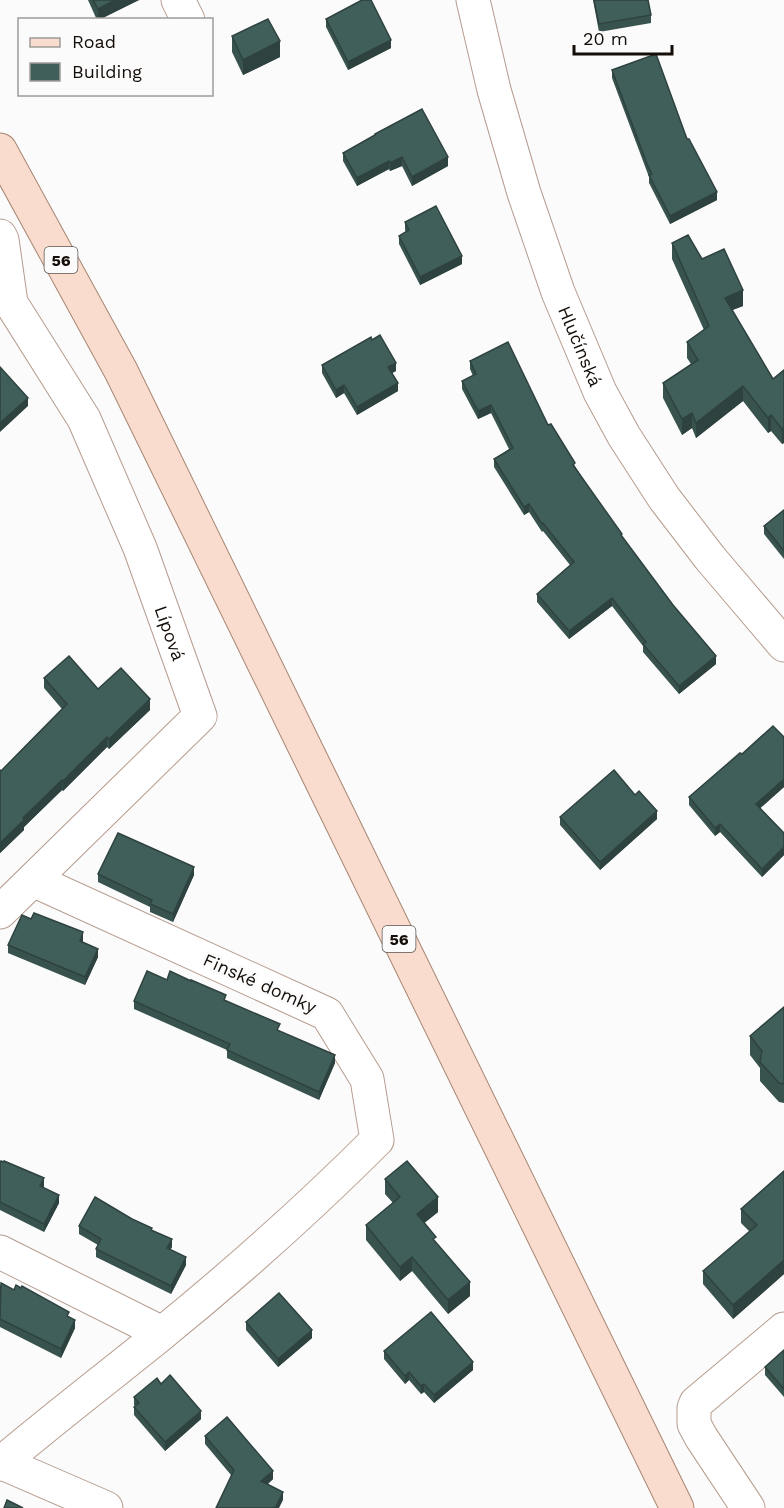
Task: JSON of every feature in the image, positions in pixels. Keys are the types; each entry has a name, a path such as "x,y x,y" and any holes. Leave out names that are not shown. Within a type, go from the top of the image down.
{"main road":[{"name":"56","path":"0,150 121,371 677,1508"}],"street":[{"path":"178,0 187,18"},
{"name":"Hlučínská","path":"474,0 494,90 524,193 558,292 600,392 624,436 664,498 710,558 784,645"},
{"name":"Lípová","path":"0,236 5,308 84,419 140,548 200,716 0,912"},
{"name":"Finské domky","path":"1,1463 162,1333 331,1186 377,1140 367,1079 327,1014 33,880"},
{"path":"0,1252 162,1333"},
{"path":"748,1508 701,1437 694,1424 694,1408 696,1403 784,1329"},
{"path":"1,1463 106,1508"}],"building":[{"path":"93,0 115,0 98,9"},
{"path":"362,0 371,0 391,40 348,62 326,19"},
{"path":"594,0 648,0 651,15 599,24"},
{"path":"268,19 280,41 243,60 232,36"},
{"path":"656,54 687,139 717,192 670,216 649,175 652,174 612,70"},
{"path":"422,109 448,157 412,177 402,157 390,163 389,161 357,178 343,153"},
{"path":"436,206 462,256 420,277 399,236 409,230 405,222"},
{"path":"688,235 702,259 724,249 743,290 725,298 773,379 784,370 784,428 782,429 771,415 768,418 743,386 696,423 692,413 682,419 663,383 698,360 687,342 709,326 672,243"},
{"path":"380,335 396,363 388,367 398,383 357,407 344,385 336,390 322,365 371,337 372,340"},
{"path":"508,342 548,425 551,424 575,463 573,465 673,605 716,656 679,686 643,644 646,642 612,598 569,631 537,594 574,562 542,524 529,504 524,507 494,459 513,448 491,405 478,411 462,381 476,374 470,361"},
{"path":"0,367 28,398 0,423"},
{"path":"784,510 784,551 764,526"},
{"path":"69,656 98,689 121,668 150,699 62,780 0,843 0,770 67,704 44,678"},
{"path":"773,726 784,737 784,779 756,804 784,833 784,847 762,869 720,824 715,828 689,797"},
{"path":"614,770 635,795 639,791 657,811 600,862 560,817"},
{"path":"118,833 194,867 173,914 150,904 152,900 98,874"},
{"path":"34,913 83,932 80,941 98,949 85,977 8,945 22,915 31,919"},
{"path":"147,971 167,980 170,971 226,995 224,1000 280,1024 277,1030 335,1055 319,1092 227,1050 230,1044 134,1001"},
{"path":"784,1007 784,1084 779,1083 760,1062 762,1051 750,1036"},
{"path":"1,1161 44,1178 40,1186 59,1195 44,1224 0,1202"},
{"path":"407,1161 438,1197 417,1214 436,1237 433,1239 470,1282 448,1300 412,1257 400,1267 366,1225 400,1197 385,1179"},
{"path":"784,1171 784,1260 733,1305 703,1271 757,1225 741,1209"},
{"path":"95,1197 152,1228 151,1230 172,1239 167,1248 186,1257 171,1286 96,1249 101,1239 79,1226"},
{"path":"1,1283 14,1290 16,1285 21,1288 22,1286 69,1312 67,1316 75,1320 61,1349 0,1319"},
{"path":"279,1293 312,1330 278,1359 246,1322"},
{"path":"431,1312 473,1362 434,1395 424,1384 421,1386 409,1372 405,1376 384,1351"},
{"path":"784,1350 784,1389 765,1367"},
{"path":"170,1375 201,1411 165,1442 134,1407 139,1403 134,1397 157,1378 161,1384"},
{"path":"227,1417 273,1471 261,1481 283,1492 275,1508 216,1508 234,1470 205,1436"},
{"path":"7,1500 23,1508 4,1508"}]}
